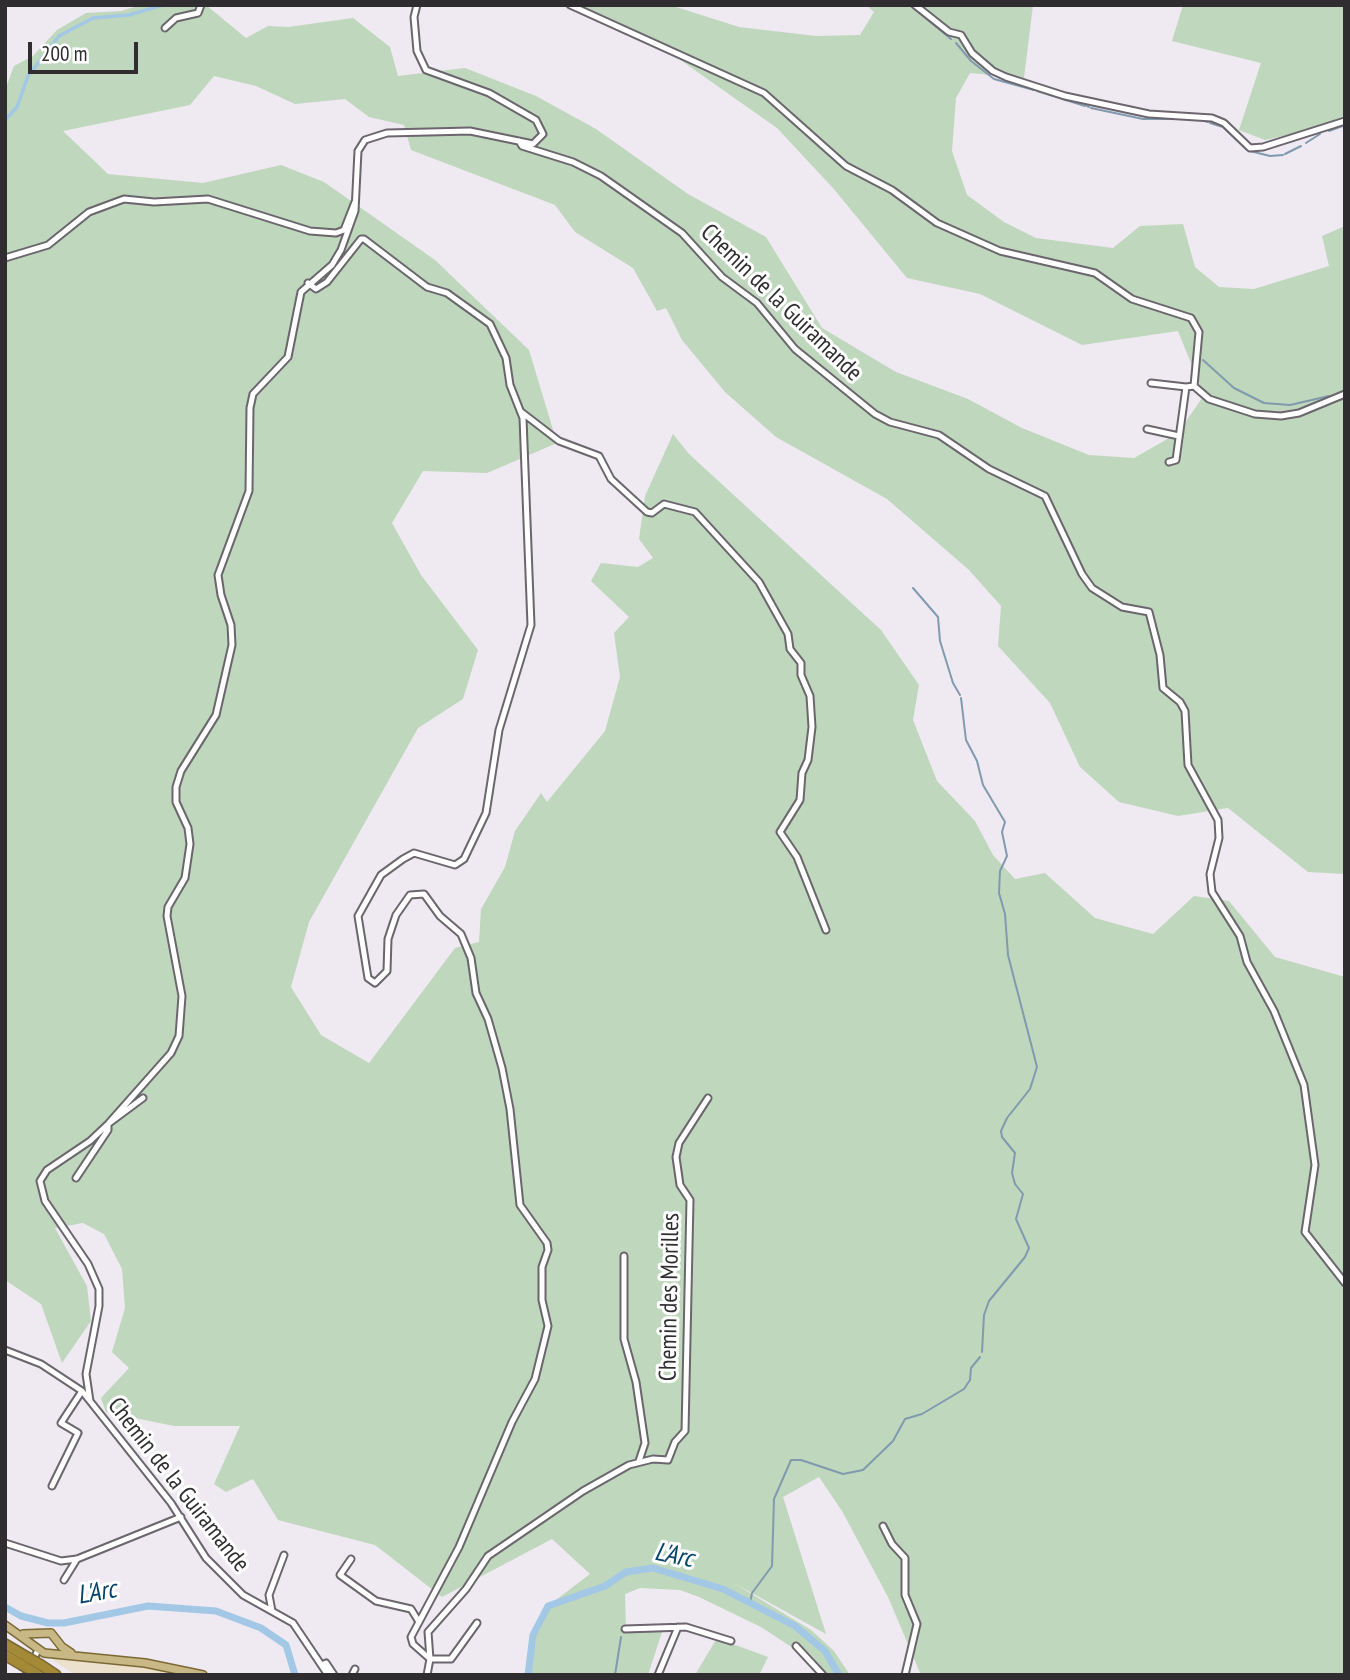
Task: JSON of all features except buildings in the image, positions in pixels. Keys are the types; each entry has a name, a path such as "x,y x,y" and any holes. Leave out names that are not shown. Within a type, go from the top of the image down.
{"highway":[{"path":"5,1644 56,1675"},
{"path":"5,1655 35,1660"}],"main road":[{"path":"5,1625 19,1633 55,1636 59,1645 69,1654"},
{"path":"19,1633 35,1660"},
{"path":"35,1660 40,1634"},
{"path":"52,1654 59,1645"},
{"path":"35,1660 52,1654 69,1654 179,1667 203,1675"}],"street":[{"path":"165,28 176,18 198,13 201,5"},
{"path":"570,5 764,93 846,166 892,190 937,223 1000,251 1095,273 1132,299 1186,315 1195,322 1199,332 1194,386"},
{"path":"915,5 949,32 961,34 972,53 993,71 1006,77 1065,96 1149,114 1212,118 1224,123 1250,148 1263,148 1345,121"},
{"path":"415,6 416,40 421,65 432,73 473,85 531,116 543,129 538,142 540,152"},
{"path":"76,1178 108,1130 108,1124 171,1053 179,1036 182,996 167,916 168,908 185,878 190,844 188,828 176,802 176,787 181,771 216,715 232,645 231,625 218,575 249,491 251,401 258,387 288,356 298,300 308,284 337,258 357,200 358,151 371,136 470,131 538,142"},
{"name":"Chemin de la Guiramande","path":"519,141 522,146 573,162 601,176 682,233 722,277 757,303 796,349 875,414 890,422 940,435 989,469 1045,496 1087,582 1111,601 1149,612 1160,655 1163,688 1180,702 1185,711 1188,765 1217,820 1219,838 1210,874 1212,892 1240,936 1247,962 1274,1011 1304,1084 1315,1165 1305,1232 1345,1283"},
{"path":"5,258 48,245 89,212 124,198 155,202 208,199 310,231 336,233 344,230 350,208 357,200"},
{"path":"308,284 316,289 327,282 360,239 364,239 427,287 447,293 490,324 506,358 510,385 520,411 528,474 532,615 527,645 499,730 486,813 464,859 455,865 414,853 381,875 358,916 368,978 375,983 387,971 388,939 396,915 410,895 424,894 440,916 461,934 471,958 476,993 488,1019 502,1068 510,1109 520,1205 547,1243 548,1250 542,1267 542,1300 548,1325 535,1379 512,1423 459,1547 411,1637 413,1644 430,1659 451,1658 477,1623"},
{"path":"1151,383 1194,386"},
{"path":"1194,386 1209,400 1255,414 1275,416 1299,413 1345,394"},
{"path":"1169,462 1176,460 1186,387"},
{"path":"520,411 559,441 599,456 611,479 647,512 652,513 664,504 695,512 759,582 788,635 790,649 801,663 802,680 810,696 812,727 808,760 802,773 800,800 780,831 797,856 826,930"},
{"path":"1147,429 1179,436"},
{"path":"90,1401 86,1374 99,1306 99,1289 93,1273 45,1201 40,1181 47,1170 143,1098"},
{"name":"Chemin des Morilles","path":"639,1461 666,1460 685,1431 685,1367 689,1353 686,1311 690,1200 680,1185 676,1157 679,1143 708,1098"},
{"path":"426,1675 430,1659 428,1632 466,1589 488,1556 583,1491 639,1461 645,1443 636,1382 624,1339 625,1256"},
{"name":"Chemin de la Guiramande","path":"5,1350 49,1369 82,1391 181,1517 201,1552 243,1595 293,1623 328,1675"},
{"path":"52,1486 78,1433 61,1423 82,1391"},
{"path":"5,1543 61,1561 77,1559 181,1517"},
{"path":"883,1526 892,1544 905,1558 905,1595 917,1624 905,1675"},
{"path":"272,1611 269,1595 284,1555"},
{"path":"64,1580 77,1559"},
{"path":"351,1559 340,1574 376,1601 411,1609 419,1622"},
{"path":"658,1675 678,1627"},
{"path":"625,1629 678,1627 731,1641"},
{"path":"796,1646 822,1675"},
{"path":"26,1675 35,1660"},
{"path":"322,1665 326,1663 334,1675"}],"shaded area":[{"path":"54,1656 164,1670 163,1675 76,1675 52,1660"}],"green space":[{"path":"141,5 206,5 246,38 268,26 288,27 353,18 390,47 398,76 465,68 536,96 596,129 688,194 766,237 822,328 896,372 968,399 1022,428 1089,455 1134,458 1178,433 1204,395 1178,331 1082,345 980,294 907,278 833,188 777,128 679,59 572,5 670,5 739,27 816,36 860,35 874,12 866,5 1033,5 1024,78 970,73 956,98 952,151 967,195 1004,222 1036,238 1113,248 1140,226 1183,224 1195,267 1219,287 1254,289 1329,266 1322,236 1345,226 1345,874 1308,872 1228,808 1178,816 1119,802 1080,767 1050,703 998,646 1001,606 969,570 887,499 776,437 725,392 682,340 666,308 657,311 633,268 575,232 555,205 411,150 404,125 369,117 345,99 295,104 256,86 214,76 190,105 63,131 108,174 203,183 281,165 324,182 435,260 529,350 557,443 487,473 423,471 392,523 421,575 478,650 463,699 418,728 309,922 291,987 321,1035 369,1063 455,948 479,942 481,909 505,867 515,831 541,793 547,802 605,731 620,677 614,633 629,617 591,581 601,563 638,567 653,558 639,539 645,496 673,434 689,454 881,630 919,685 913,720 937,781 975,821 993,855 1015,879 1045,873 1095,918 1153,934 1194,896 1229,901 1275,957 1345,977 1345,1675 921,1675 888,1597 842,1511 819,1477 783,1497 826,1634 732,1582 811,1630 834,1651 850,1675 824,1675 812,1656 797,1643 793,1648 761,1627 699,1597 680,1590 640,1588 625,1594 626,1629 663,1629 648,1675 528,1675 533,1635 541,1616 548,1606 590,1574 552,1539 442,1597 375,1545 278,1520 253,1479 226,1492 214,1484 240,1426 174,1426 106,1412 101,1398 129,1368 112,1352 125,1308 122,1269 104,1234 83,1223 55,1228 87,1286 91,1321 62,1363 41,1304 5,1280 5,90 14,66 33,56 57,30 86,13 121,11"},
{"path":"1183,5 1345,5 1345,116 1314,129 1265,140 1239,130 1261,63 1172,41"},
{"path":"717,1638 768,1657 759,1675 695,1675"}],"waterway":[{"path":"5,120 17,107 28,76 59,36 93,18 129,15 163,5"},
{"path":"912,7 951,39"},
{"path":"956,43 971,61 994,79 1034,90"},
{"path":"1037,91 1085,106"},
{"path":"1091,108 1143,119 1190,119"},
{"path":"1201,120 1208,122"},
{"path":"1210,123 1223,127 1246,149"},
{"path":"1329,131 1345,125"},
{"path":"1306,143 1320,134"},
{"path":"1285,154 1301,146"},
{"path":"1250,151 1270,156 1283,155"},
{"path":"1203,360 1234,388 1264,403 1290,405 1329,396"},
{"path":"1338,400 1345,398"},
{"path":"913,588 938,617 940,641 953,683 960,695"},
{"path":"961,698 966,740 977,761 983,785 1005,822 1002,832 1007,856 1000,871 999,893 1005,914 1008,955 1037,1067 1030,1089 1007,1118 1001,1131 1002,1137 1015,1153 1012,1173 1015,1184 1023,1194 1016,1219 1029,1248 1025,1257 989,1301 984,1315 982,1352"},
{"path":"750,1603 752,1593 772,1566 774,1499 791,1460 801,1460 843,1474 863,1470 893,1441 905,1419 922,1414 964,1389 970,1380 971,1368 980,1357"},
{"name":"L'Arc","path":"528,1675 533,1635 548,1606 605,1586 626,1572 653,1568 723,1589 795,1626 825,1651 839,1675"},
{"name":"L'Arc","path":"5,1607 21,1616 48,1623 64,1623 148,1606 216,1611 261,1628 286,1645 295,1675"},
{"path":"615,1675 621,1637"}]}
